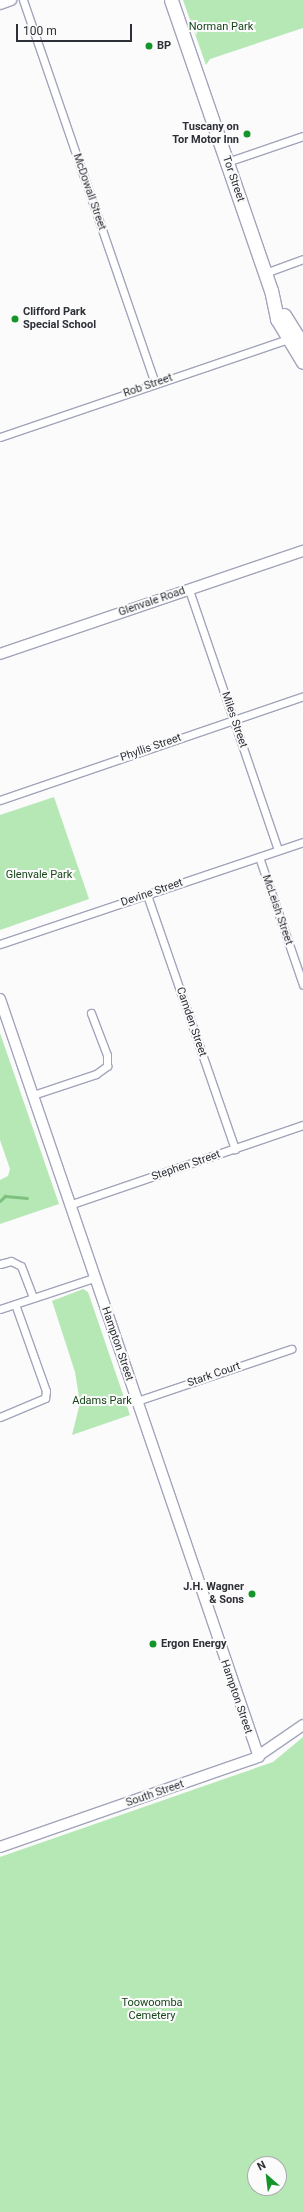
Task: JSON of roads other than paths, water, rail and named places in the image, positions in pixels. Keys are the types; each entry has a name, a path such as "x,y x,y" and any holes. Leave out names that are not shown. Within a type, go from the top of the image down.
{"highway":[{"name":"Tor Street","path":"170,0 271,290 295,340 303,362"}],"street":[{"path":"0,4 11,0"},
{"name":"McDowall Street","path":"23,0 155,384"},
{"path":"227,162 303,136"},
{"path":"265,272 303,259"},
{"name":"Rob Street","path":"0,437 155,384 295,340"},
{"name":"Glenvale Road","path":"0,654 303,551"},
{"name":"Miles Street","path":"189,590 278,850"},
{"name":"Phyllis Street","path":"0,800 303,696"},
{"name":"Devine Street","path":"0,944 303,842"},
{"name":"McLeish Street","path":"259,857 303,985"},
{"name":"Camden Street","path":"147,895 235,1149"},
{"name":"Hampton Street","path":"0,999 69,1205 259,1757"},
{"path":"33,1095 96,1074 107,1066 107,1055 91,1013"},
{"name":"Stephen Street","path":"69,1205 303,1126"},
{"path":"0,1264 11,1261 21,1266 33,1298"},
{"path":"0,1309 94,1278"},
{"path":"0,1417 45,1398 46,1391 16,1304"},
{"name":"Stark Court","path":"137,1401 291,1349"},
{"name":"South Street","path":"0,1847 259,1757 303,1725"}],"waterway":[{"path":"0,1201 5,1196 27,1198"}],"place":[{"name":"BP","path":"149,46"},
{"name":"Tuscany on Tor Motor Inn","path":"247,134"},
{"name":"Clifford Park Special School","path":"15,319"},
{"name":"J.H. Wagner & Sons","path":"252,1594"},
{"name":"Ergon Energy","path":"153,1644"}],"park label":[{"name":"Norman Park","path":"221,27"},
{"name":"Glenvale Park","path":"39,875"},
{"name":"Adams Park","path":"102,1401"},
{"name":"Toowoomba Cemetery","path":"152,2010"}]}
